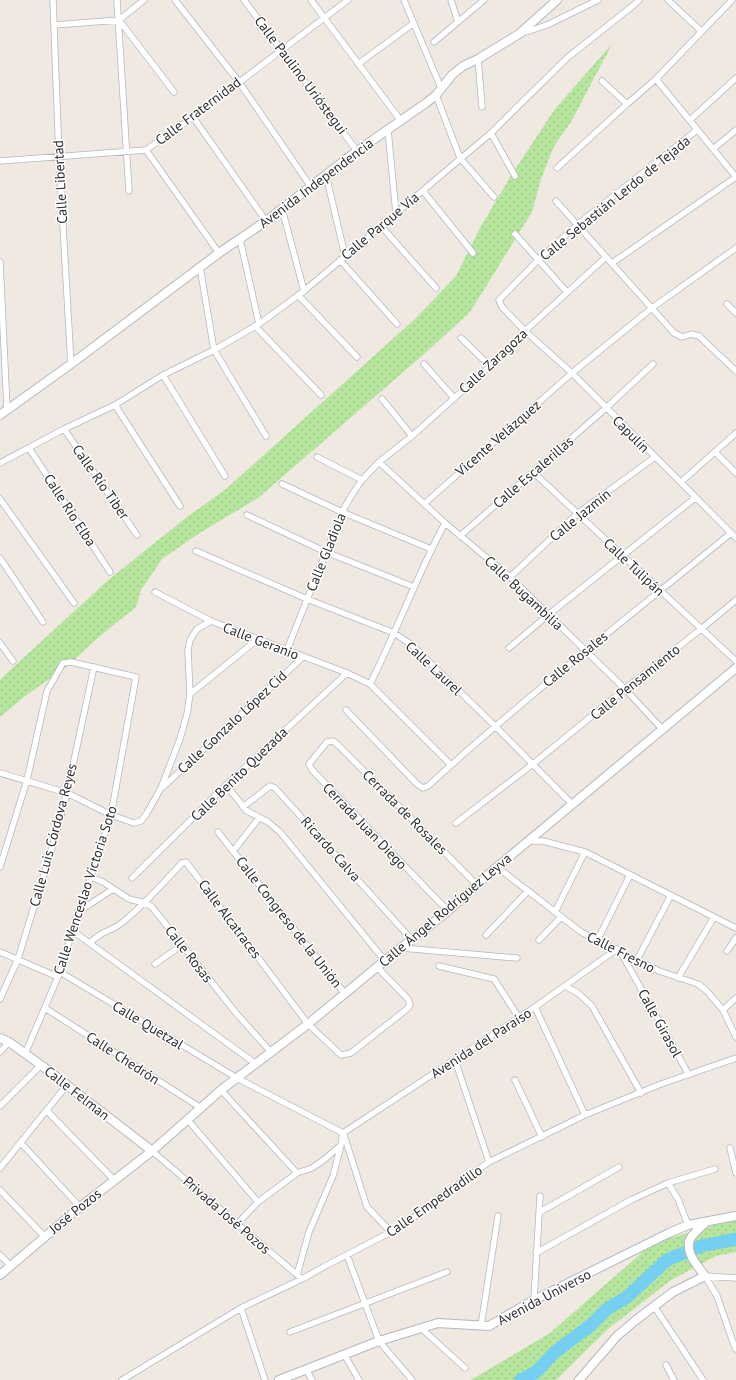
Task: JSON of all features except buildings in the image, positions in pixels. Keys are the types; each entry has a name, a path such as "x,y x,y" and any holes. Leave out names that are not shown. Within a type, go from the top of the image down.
{"street":[{"name":"Calle Libertad","path":"53,0 59,157 71,364"},
{"path":"118,0 129,191"},
{"path":"54,25 119,20 144,0"},
{"path":"175,0 238,82 311,187"},
{"name":"Calle Paulino Urióstegui","path":"244,0 358,151"},
{"path":"311,0 401,121"},
{"name":"Calle Fraternidad","path":"0,161 146,150 193,117 348,0"},
{"path":"404,0 441,88"},
{"path":"450,0 458,22"},
{"path":"434,42 484,0"},
{"name":"Avenida Independencia","path":"0,415 436,95 452,75 463,66 478,59 519,34 557,0"},
{"path":"519,34 547,25 598,0"},
{"name":"Calle Parque Vía","path":"0,463 64,429 115,405 163,375 214,350 257,325 304,291 460,158 492,133 567,58 639,0"},
{"path":"668,0 701,32"},
{"path":"557,168 656,79 732,0"},
{"path":"119,20 174,92"},
{"path":"358,64 414,23"},
{"path":"478,59 482,106"},
{"name":"Calle Sebastián Lerdo de Tejada","path":"690,120 736,78"},
{"path":"612,264 736,177 656,79"},
{"path":"602,81 627,104"},
{"path":"436,95 460,158 494,196"},
{"path":"193,117 266,221"},
{"path":"388,130 396,213"},
{"name":"Calle Sebastián Lerdo de Tejada","path":"499,300 538,260 577,225 697,130"},
{"path":"713,149 736,130"},
{"path":"492,133 515,176"},
{"path":"146,150 219,253"},
{"path":"326,175 343,258 397,324"},
{"path":"423,190 473,253"},
{"path":"556,201 674,333 682,337 691,334 699,336 736,371"},
{"path":"282,209 304,291"},
{"path":"381,226 436,288"},
{"path":"515,234 568,292"},
{"path":"240,239 257,325 321,395"},
{"path":"652,308 736,248"},
{"name":"Calle Zaragoza","path":"379,462 412,436 490,366 526,330 606,257"},
{"path":"0,262 7,409"},
{"path":"200,267 214,350 266,436"},
{"path":"298,295 357,357"},
{"name":"Capulín","path":"499,300 502,307 572,373 736,538"},
{"path":"727,304 736,313"},
{"name":"Vicente Velázquez","path":"424,504 572,373 652,308"},
{"path":"461,338 490,366"},
{"path":"424,364 454,398"},
{"name":"Calle Escalerillas","path":"460,536 606,408 653,364"},
{"path":"163,375 225,476"},
{"path":"382,399 412,436"},
{"path":"115,405 180,506"},
{"name":"Calle Río Tiber","path":"64,429 137,535"},
{"path":"681,482 736,434"},
{"name":"Calle Río Elba","path":"29,448 110,572"},
{"path":"715,452 736,473"},
{"path":"317,457 362,480"},
{"name":"Calle Jazmín","path":"510,577 578,514 655,457"},
{"name":"Calle Bugambilia","path":"379,462 445,523 510,577 625,689 663,730"},
{"name":"Calle Gladiola","path":"287,650 342,512 362,480 379,462"},
{"name":"Calle Tulipán","path":"533,472 660,592 736,661"},
{"path":"282,484 342,512 431,549"},
{"path":"509,648 548,615 695,498"},
{"path":"0,499 74,603"},
{"path":"247,515 326,552 414,587"},
{"path":"370,684 431,549 445,523"},
{"name":"Calle Rosales","path":"346,710 417,784 423,788 428,786 495,726 730,533"},
{"name":"Calle Laurel","path":"196,551 307,599 394,633 412,645 572,804"},
{"path":"0,558 43,622"},
{"name":"Calle Geranio","path":"154,592 211,621 347,673 370,684 451,765"},
{"name":"Calle Pensamiento","path":"456,823 533,764 736,600"},
{"path":"0,773 67,793 111,815 134,823 141,821 147,814 161,788 180,739 187,714 190,694 188,650 190,640 198,629 211,621"},
{"path":"190,694 258,639"},
{"path":"0,643 13,661"},
{"name":"Calle Gonzalo López Cid","path":"161,788 304,657"},
{"name":"Calle Wenceslao Victoria Soto","path":"25,1054 59,974 78,912 91,878 111,815 136,676 71,662 62,663 47,691 27,780"},
{"name":"Calle Luis Córdova Reyes","path":"0,999 18,959 67,793 94,667"},
{"name":"Calle Ángel Rodríguez Leyva","path":"152,1150 221,1090 308,1024 448,911 497,867 736,668"},
{"name":"Calle Benito Quezada","path":"132,878 226,785 347,673"},
{"name":"Cerrada de Rosales","path":"333,741 477,884"},
{"name":"Cerrada Juan Diego","path":"333,741 327,742 311,760 309,764 312,770 448,911"},
{"path":"0,867 27,780"},
{"path":"226,785 247,811 268,822 280,832 385,961"},
{"name":"Ricardo Calva","path":"243,807 270,786 275,788 412,940"},
{"name":"Calle Congreso de la Unión","path":"233,851 259,818"},
{"name":"Calle Congreso de la Unión","path":"218,832 345,994"},
{"path":"530,841 543,840 585,852 736,928"},
{"path":"555,912 585,852"},
{"name":"Calle Alcatraces","path":"145,903 182,863 186,862 308,1024"},
{"name":"Calle Fresno","path":"497,867 581,932 659,971 698,984 707,991 723,1010 736,1037"},
{"path":"597,941 630,875"},
{"name":"Calle Rosas","path":"91,878 103,882 129,899 145,903 152,907 236,1013 271,1052"},
{"path":"78,912 113,889"},
{"path":"486,935 528,891"},
{"path":"637,960 671,895"},
{"path":"90,943 103,932 116,928 145,903"},
{"path":"539,940 561,917"},
{"path":"678,978 714,917"},
{"path":"73,931 256,1064"},
{"path":"727,951 736,939"},
{"path":"155,964 182,945"},
{"path":"402,948 517,958"},
{"name":"Avenida del Paraíso","path":"343,1133 519,1018 618,950"},
{"name":"Calle Girasol","path":"618,950 689,1074"},
{"name":"Calle Quetzal","path":"0,952 59,974 237,1078 343,1133"},
{"path":"439,966 494,979 519,1018"},
{"path":"308,1024 341,1055 351,1053 407,1009 410,1004 408,999 377,967"},
{"path":"565,986 578,993 592,1006 641,1093"},
{"path":"723,1010 736,998"},
{"path":"535,1007 585,1115"},
{"name":"Calle Chedrón","path":"45,1008 201,1108"},
{"name":"Calle Felman","path":"0,1038 9,1042 41,1065 152,1150"},
{"path":"0,1052 9,1042"},
{"name":"Calle Empedradillo","path":"122,1380 241,1308 302,1279 391,1232 419,1214 489,1162 585,1115 661,1084 736,1058"},
{"path":"454,1060 489,1162"},
{"path":"0,1106 41,1065"},
{"path":"515,1080 542,1137"},
{"path":"0,1168 22,1143 67,1085"},
{"path":"221,1090 297,1173"},
{"path":"47,1111 114,1180"},
{"path":"188,1119 258,1202"},
{"path":"296,1275 309,1232 333,1176 343,1133"},
{"path":"343,1133 367,1207 391,1232"},
{"path":"22,1143 80,1207"},
{"path":"237,1224 258,1202 297,1173 312,1168 341,1145"},
{"path":"730,1148 736,1172"},
{"name":"José Pozos","path":"0,1274 80,1207 152,1150"},
{"name":"Privada José Pozos","path":"152,1150 302,1279"},
{"path":"540,1212 620,1167"},
{"path":"536,1253 631,1200 668,1183 715,1169"},
{"path":"668,1183 678,1199 688,1226"},
{"path":"0,1190 44,1237"},
{"path":"534,1300 540,1196"},
{"path":"481,1326 498,1216"},
{"name":"Avenida Universo","path":"279,1380 379,1341 438,1323 489,1326 534,1300 668,1233 688,1226 736,1216"},
{"path":"706,1222 691,1237 689,1250 717,1296 736,1349"},
{"path":"0,1255 11,1266"},
{"path":"347,1255 379,1341 412,1380"},
{"path":"290,1332 447,1272"},
{"path":"579,1380 617,1336 673,1292 705,1276 736,1278"},
{"path":"654,1306 703,1380"},
{"path":"241,1308 265,1380"},
{"path":"729,1328 736,1326"},
{"path":"421,1328 465,1368"},
{"path":"344,1354 359,1380"},
{"path":"666,1365 674,1380"},
{"path":"306,1369 312,1380"}],"green space":[{"path":"612,44 571,122 554,146 541,179 532,212 470,312 424,354 258,498 198,534 162,559 141,590 136,607 100,636 64,669 25,696 0,717 0,680 6,674 106,582 187,517 226,489 416,318 456,276 480,228 512,174 555,109"},
{"path":"729,1221 736,1221 736,1252 716,1256 671,1280 608,1329 556,1380 471,1380 550,1333 653,1243"}],"waterway":[{"path":"521,1380 536,1372 555,1352 591,1325 607,1309 627,1297 667,1260 701,1246 736,1239"}]}
